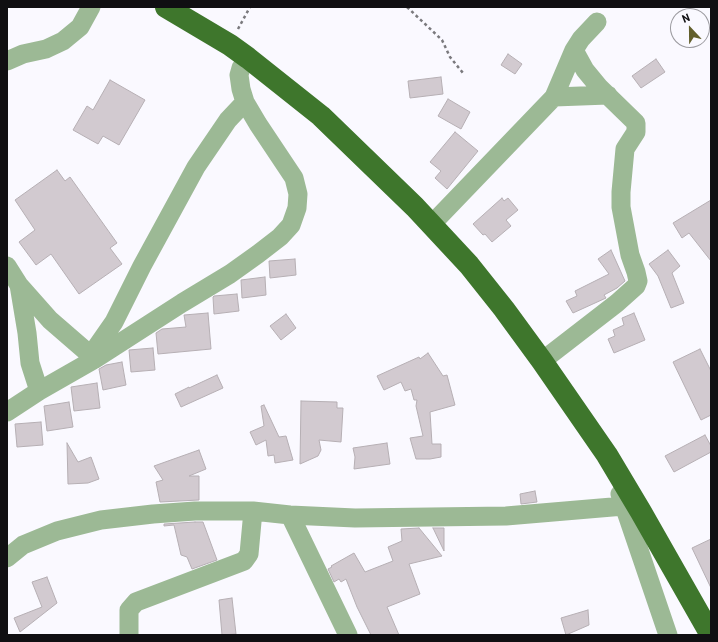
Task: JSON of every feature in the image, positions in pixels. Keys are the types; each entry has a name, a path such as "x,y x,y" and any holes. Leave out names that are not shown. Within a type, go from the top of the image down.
{"highway":[{"path":"166,7 230,45 321,116 415,207 469,265 504,309 542,361 607,455 711,635"}],"street":[{"path":"7,61 23,54 46,49 63,41 80,27 91,7"},
{"path":"431,225 554,97 574,50 597,22"},
{"path":"542,361 617,303 636,286 638,281 630,254 621,207 625,149 636,132 636,124 599,87 585,70 574,50"},
{"path":"7,412 93,357 230,274 280,237 291,225 297,208 298,194 294,178 258,124 245,102 240,89 239,75 241,68 248,58"},
{"path":"554,97 608,96"},
{"path":"93,357 114,322 142,266 196,167 228,120 245,102"},
{"path":"7,266 19,285 50,320 93,357"},
{"path":"19,285 28,333 30,363 39,391"},
{"path":"607,455 668,635"},
{"path":"7,558 23,545 57,531 101,520 153,514 195,511 253,511 290,515 355,518 506,516 624,506"},
{"path":"129,635 129,610 136,602 244,561 249,554 253,511"},
{"path":"290,515 348,635"}],"path":[{"path":"230,45 250,7"},
{"path":"407,7 442,40 450,57 463,73"}],"building":[{"path":"508,54 522,64 515,74 501,65"},
{"path":"656,59 665,72 641,88 632,76"},
{"path":"441,77 443,94 410,98 408,81"},
{"path":"110,80 145,100 119,145 103,136 98,144 73,130 87,106 93,110"},
{"path":"448,99 470,112 461,129 438,116"},
{"path":"455,132 478,151 447,189 435,178 441,171 430,162"},
{"path":"57,170 65,181 70,177 117,243 110,248 122,264 79,294 51,254 36,265 19,242 35,230 15,200"},
{"path":"502,198 504,201 508,198 518,210 506,220 511,226 492,242 473,224"},
{"path":"711,200 711,261 689,233 682,238 673,223"},
{"path":"611,250 625,281 617,288 604,295 606,298 573,313 566,301 577,296 575,291 609,274 598,259"},
{"path":"668,250 680,266 672,273 684,303 671,308 658,276 649,264"},
{"path":"295,259 296,275 270,278 269,261"},
{"path":"265,277 266,295 242,298 241,280"},
{"path":"237,294 239,311 214,314 214,296"},
{"path":"208,313 211,349 158,354 156,333 162,329 186,327 184,315"},
{"path":"634,313 645,340 614,353 608,339 615,336 613,330 624,325 622,318"},
{"path":"286,314 296,328 281,340 270,326"},
{"path":"153,348 155,370 131,372 129,350"},
{"path":"700,349 711,371 711,415 701,420 673,362"},
{"path":"428,353 443,376 447,375 455,405 430,412 432,444 441,444 441,457 416,459 410,438 423,436 416,406 417,400 414,400 411,389 405,391 401,382 384,390 377,376 419,357 420,359"},
{"path":"122,362 126,385 103,390 99,369 106,365"},
{"path":"217,375 223,388 181,407 175,394"},
{"path":"97,383 100,408 74,411 71,387"},
{"path":"301,401 337,402 337,408 343,408 341,442 319,440 321,450 318,456 300,464"},
{"path":"69,402 73,427 47,431 44,406"},
{"path":"264,405 279,437 286,436 293,460 275,463 274,455 268,456 266,440 256,445 250,432 264,426 261,406"},
{"path":"41,422 43,445 17,447 15,424"},
{"path":"705,435 711,446 711,452 674,472 665,456"},
{"path":"67,443 78,462 91,457 99,479 88,483 68,484"},
{"path":"387,443 390,464 354,469 355,457 353,448"},
{"path":"199,450 206,469 189,476 199,476 199,500 160,502 156,482 163,480 154,466"},
{"path":"535,491 537,502 521,504 520,494"},
{"path":"203,522 217,560 192,569 187,557 181,555 174,525 164,526 164,524"},
{"path":"419,528 442,556 409,564 420,594 387,607 399,635 371,635 357,607 346,579 341,582 339,579 334,582 328,569 354,553 365,572 393,561 388,547 402,541 401,529"},
{"path":"433,528 444,528 444,551"},
{"path":"711,539 711,588 692,548"},
{"path":"47,577 57,603 20,632 14,618 42,607 32,582"},
{"path":"232,598 236,634 222,635 219,600"},
{"path":"588,610 589,625 566,635 561,618"}]}
